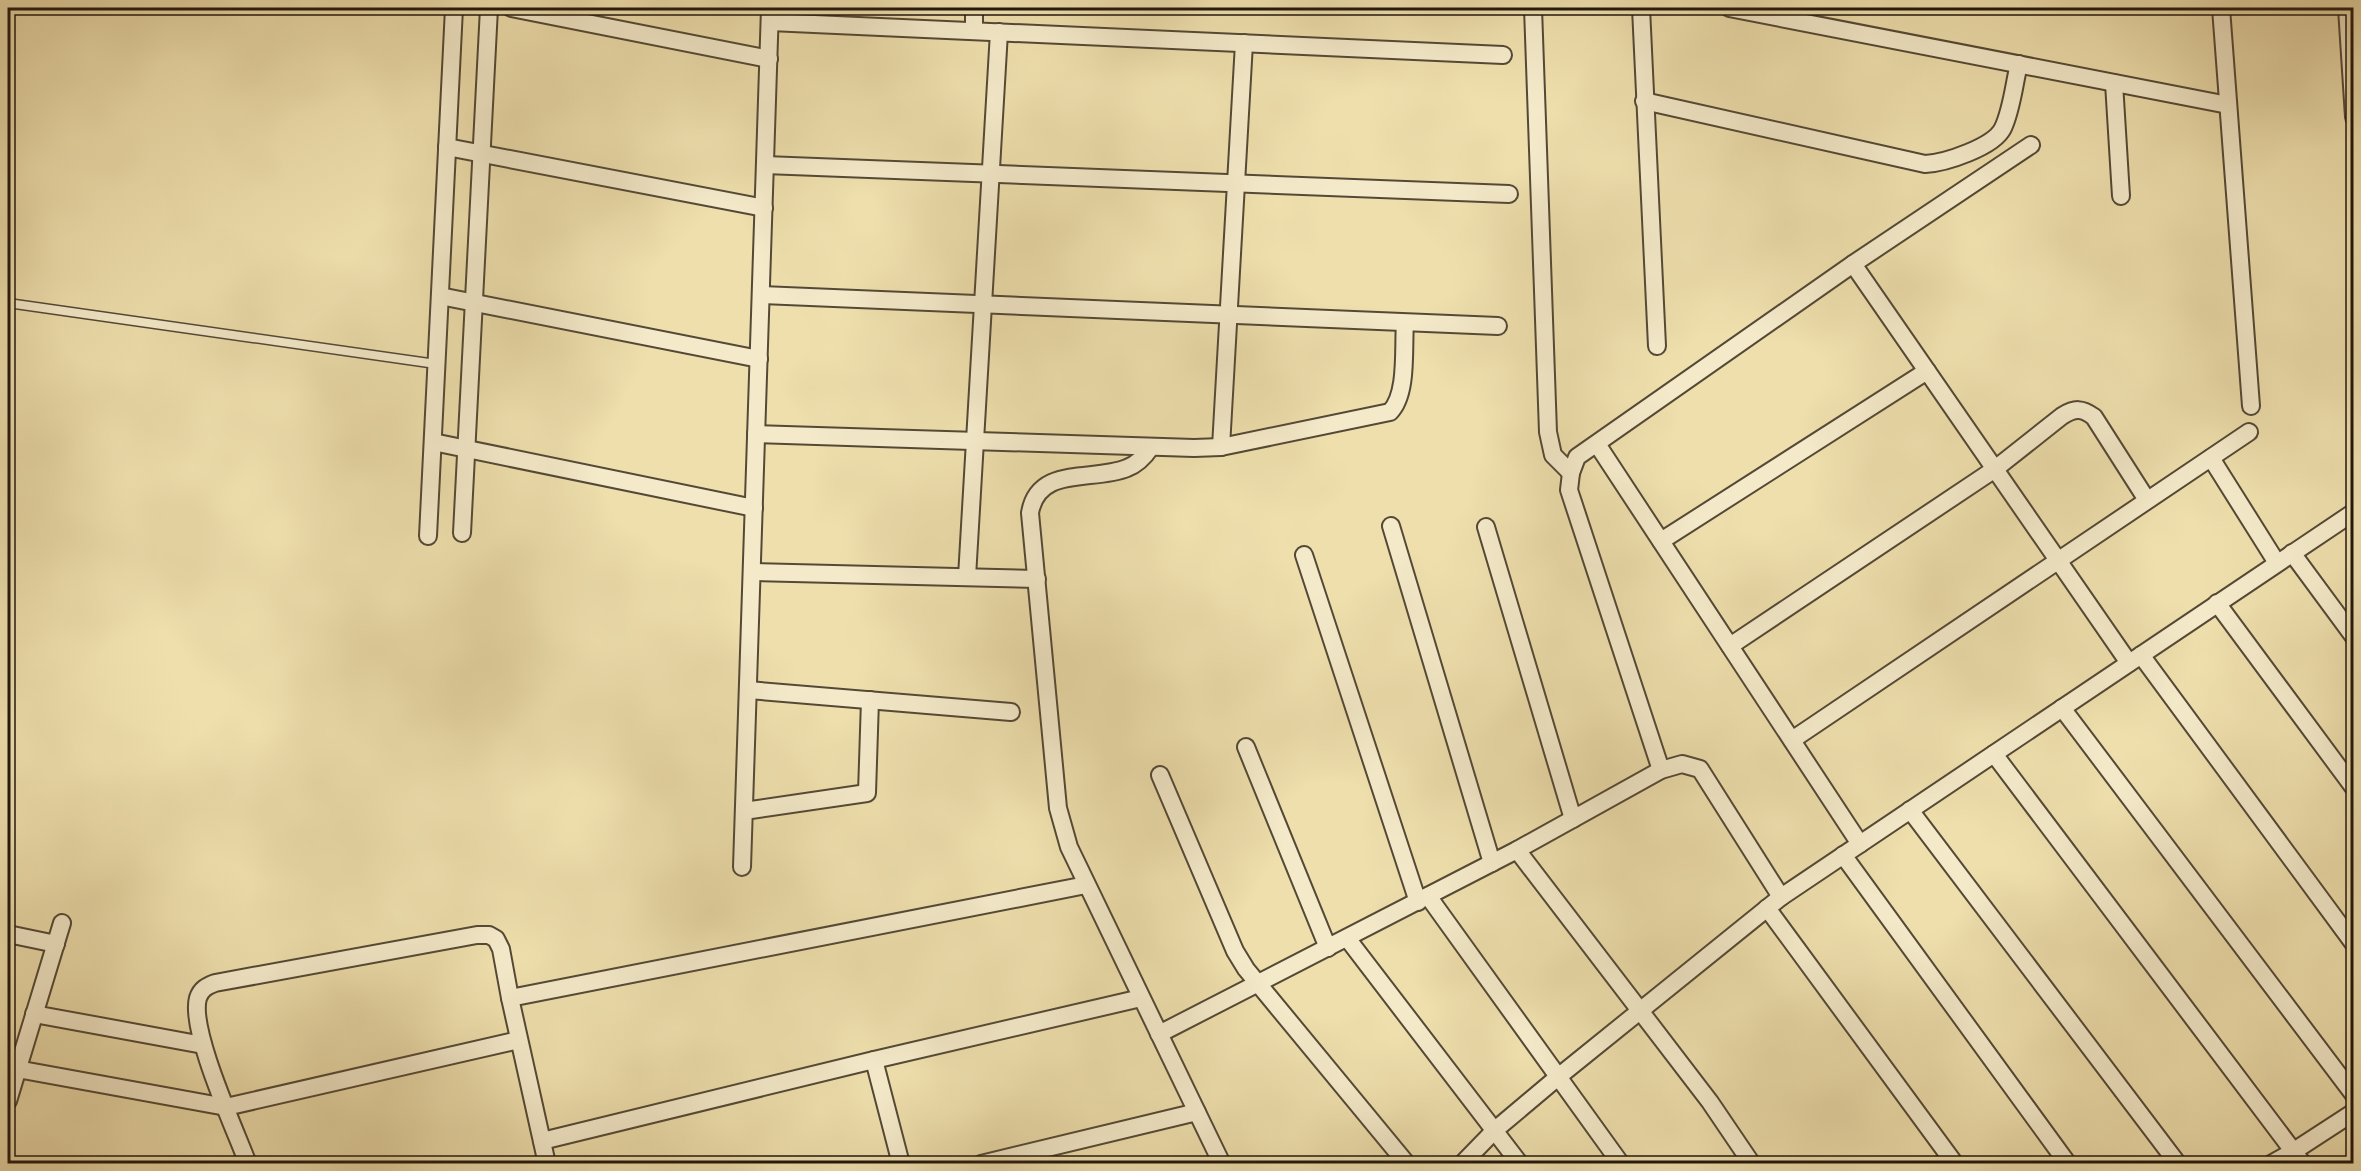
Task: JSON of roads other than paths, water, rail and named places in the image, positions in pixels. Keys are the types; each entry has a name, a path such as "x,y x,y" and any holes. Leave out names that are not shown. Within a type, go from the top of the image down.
{"street":[{"path":"428,536 454,8"},
{"path":"462,533 489,8"},
{"path":"511,8 769,59"},
{"path":"974,8 974,31"},
{"path":"1533,8 1548,432 1553,455 1571,473"},
{"path":"1641,8 1657,346"},
{"path":"1729,8 2228,105"},
{"path":"2220,8 2252,406"},
{"path":"2346,8 2354,117"},
{"path":"742,867 770,15 974,31 1503,55"},
{"path":"967,577 999,32"},
{"path":"1221,447 1244,43"},
{"path":"1644,102 1925,164 1941,163 1993,139 2002,131 2019,64"},
{"path":"2114,83 2121,195"},
{"path":"1661,770 1569,490 1571,473 1577,457 1853,264 2031,144"},
{"path":"447,147 764,208"},
{"path":"765,165 1509,194"},
{"path":"1853,264 2058,561 2354,944"},
{"path":"761,295 1498,327"},
{"path":"440,296 759,360"},
{"path":"756,434 1151,447 1221,447 1390,412 1398,404 1401,387 1405,323"},
{"path":"1661,541 1927,371"},
{"path":"1730,646 1995,469 2072,410 2084,410 2094,417 2147,500"},
{"path":"1792,740 2249,432"},
{"path":"433,442 754,508"},
{"path":"1597,444 1860,844"},
{"path":"1151,447 1142,459 1127,468 1054,482 1040,489 1032,500 1030,513 1058,808 1069,848 1086,885 1222,1164"},
{"path":"2211,458 2277,563"},
{"path":"1462,1164 1495,1130 1558,1077 1781,897 2354,512"},
{"path":"1391,526 1492,863"},
{"path":"1486,527 1573,819"},
{"path":"2292,553 2354,637"},
{"path":"1304,555 1423,899 1621,1164"},
{"path":"752,572 1037,579"},
{"path":"2217,603 2354,788"},
{"path":"748,690 1011,712"},
{"path":"744,811 867,793 870,700"},
{"path":"2062,708 2354,1095"},
{"path":"1246,747 1328,948"},
{"path":"1994,754 2299,1157"},
{"path":"1159,1034 1517,850 1661,770 1682,764 1700,769 1781,897"},
{"path":"1160,775 1235,951 1258,985 1407,1164"},
{"path":"1910,810 2178,1164"},
{"path":"1517,850 1710,1101 1752,1164"},
{"path":"1843,855 2068,1164"},
{"path":"510,998 1086,885"},
{"path":"1767,908 1955,1164"},
{"path":"8,1101 17,1069 15,1048 34,1014 62,923"},
{"path":"8,934 56,944"},
{"path":"248,1164 204,1045 196,1014 198,997 205,987 214,983 477,935 489,935 496,939 501,949 546,1163"},
{"path":"1347,938 1520,1164"},
{"path":"542,1141 1141,998"},
{"path":"34,1014 204,1045"},
{"path":"17,1069 226,1107 519,1040"},
{"path":"874,1060 901,1164"},
{"path":"981,1164 1197,1112"},
{"path":"2271,1164 2299,1157 2354,1112"}],"lane":[{"path":"8,303 436,364"}]}
